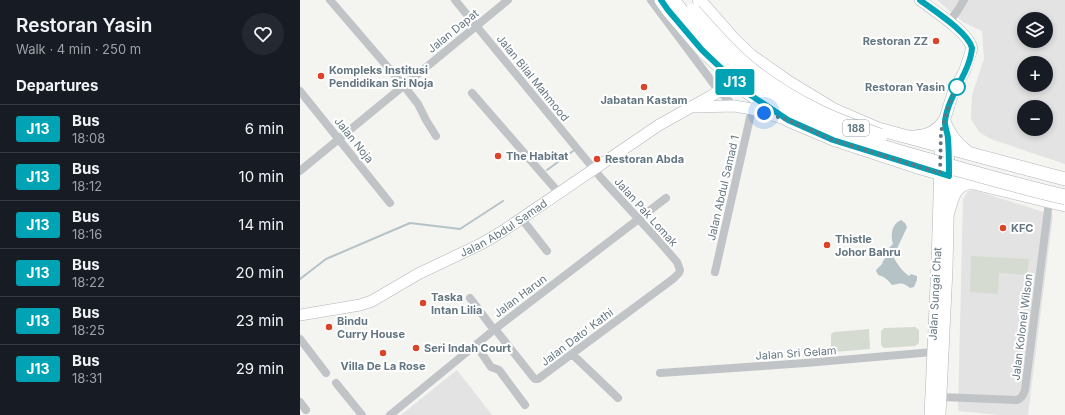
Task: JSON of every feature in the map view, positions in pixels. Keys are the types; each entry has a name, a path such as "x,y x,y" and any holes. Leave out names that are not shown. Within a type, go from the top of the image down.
{"highway":[{"name":"188","path":"672,0 705,40 750,84 779,104 816,124 877,146 1065,197"},
{"name":"188","path":"683,0 719,40 750,69 783,92 818,112 881,137 1065,187"}],"main road":[{"path":"661,0 702,50 746,92 788,120 833,140 944,175 1065,205"},
{"path":"699,0 740,46 751,56 788,82 834,110 878,129 1065,179"},
{"path":"910,138 925,136 933,133 944,122 953,94 966,70 972,48 971,44 966,38 949,22 920,0"},
{"path":"719,91 726,82 724,71"},
{"name":"Jalan Abdul Samad","path":"300,315 360,305 372,301 418,274 481,244 503,231 659,125 719,91"},
{"name":"Jalan Abdul Samad","path":"692,107 734,106 752,109 788,120"},
{"path":"944,122 947,133 944,175"},
{"path":"944,122 953,139 969,154"},
{"name":"Jalan Sungai Chat","path":"940,415 948,212 944,175"},
{"name":"Jalan Sungai Chat","path":"930,415 937,264 944,175"},
{"path":"948,212 956,191 960,186 970,182"}],"street":[{"path":"330,0 404,86 418,104 436,136"},
{"name":"Jalan Bilal Mahmood","path":"455,0 594,169"},
{"name":"Jalan Dapat","path":"300,171 508,0"},
{"path":"652,0 719,91 734,106"},
{"path":"949,22 964,0"},
{"name":"Jalan Noja","path":"300,91 390,203"},
{"path":"472,93 558,194"},
{"name":"Jalan Abdul Samad 1","path":"715,272 752,109"},
{"name":"Jalan Pak Lomak","path":"594,169 677,262 680,270"},
{"name":"Jalan Harun","path":"390,415 495,330 666,198"},
{"name":"Jalan Kolonel Wilson","path":"941,397 1017,400 1022,396 1025,390 1050,202"},
{"path":"521,218 547,251"},
{"name":"Jalan Dato’ Kathi","path":"495,330 532,377 535,379 541,378 673,279 680,270"},
{"path":"470,298 495,330"},
{"path":"300,339 326,374"},
{"path":"476,345 492,367 499,370 525,405"},
{"name":"Jalan Sri Gelam","path":"660,373 845,360 933,352"},
{"path":"572,354 618,398"},
{"path":"336,383 362,415"},
{"path":"300,402 306,410"}],"shaded area":[{"path":"937,0 1065,0 1065,164 991,139 979,132 971,119 972,95 984,59 982,31 963,22"},
{"path":"974,190 1053,215 1028,415 1000,415 958,411 963,199 968,191"},
{"path":"901,220 907,227 894,258 900,268 909,276 911,274 917,276 914,287 910,288 902,284 892,285 886,279 878,275 876,270 887,256 886,251 893,244 892,230"},
{"path":"971,256 1029,259 1027,275 999,273 998,294 970,292"},
{"path":"915,327 919,330 919,343 915,346 884,348 881,345 881,331 884,328"},
{"path":"869,329 870,349 834,352 831,348 831,334 834,332"},
{"path":"457,370 492,415 401,415"}],"waterway":[{"path":"547,170 573,151"},
{"path":"300,279 326,259 410,223 460,229 503,201"}],"bus line":[{"name":"J13","path":"661,0 702,50 746,92 788,120 833,140 949,176 949,148 944,122 953,94 966,70 972,48 969,41 949,22 920,0"}],"place":[{"name":"Restoran ZZ","path":"936,41"},
{"name":"Kompleks Institusi Pendidikan Sri Noja","path":"321,76"},
{"name":"Jabatan Kastam","path":"644,87"},
{"name":"Restoran Yasin","path":"957,87"},
{"name":"The Habitat","path":"498,156"},
{"name":"Restoran Abda","path":"597,159"},
{"name":"KFC","path":"1003,228"},
{"name":"Thistle Johor Bahru","path":"827,245"},
{"name":"Taska Intan Lilia","path":"423,303"},
{"name":"Bindu Curry House","path":"329,327"},
{"name":"Seri Indah Court","path":"416,348"},
{"name":"Villa De La Rose","path":"383,353"}],"route":[{"path":"764,113 788,120 833,140 940,173 941,131 953,94 958,85 957,87"}]}
